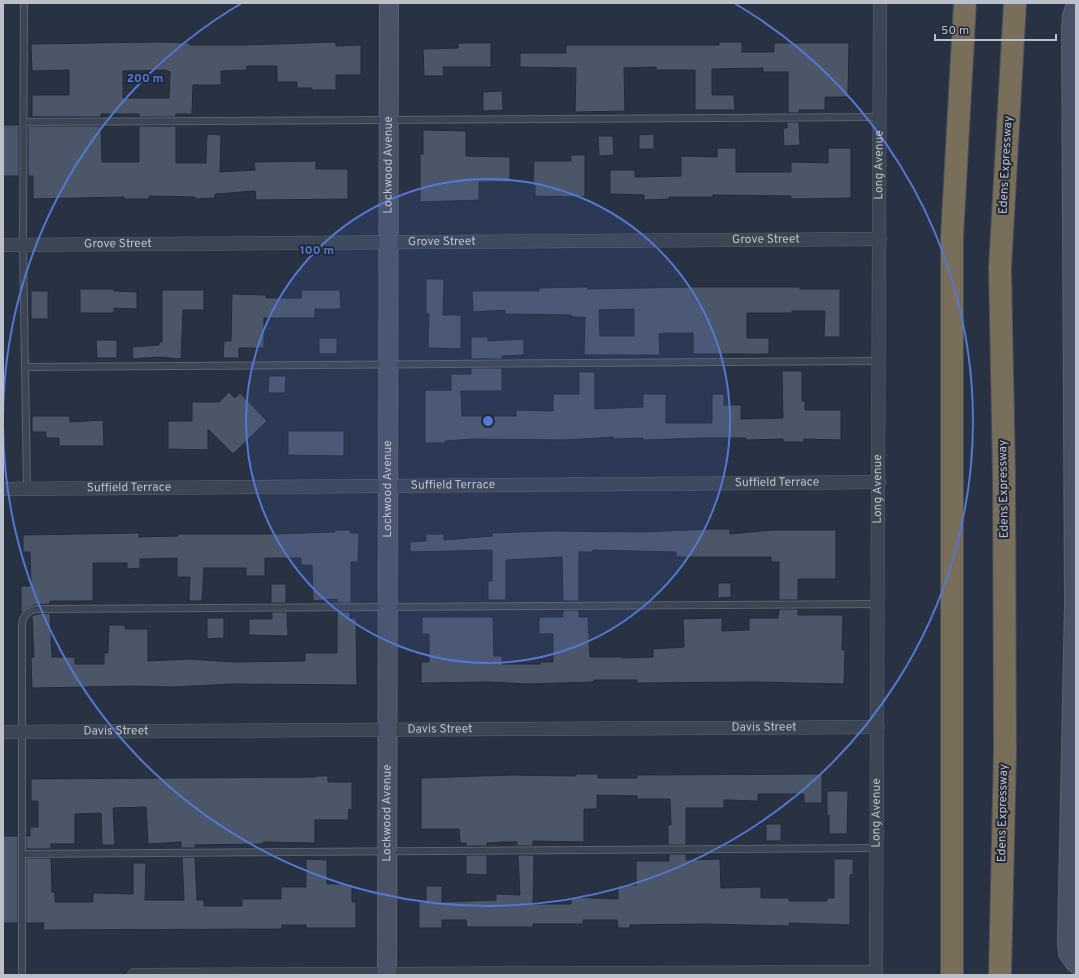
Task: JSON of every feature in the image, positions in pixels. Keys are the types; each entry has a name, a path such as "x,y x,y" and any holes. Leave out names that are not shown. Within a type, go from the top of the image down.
{"highway":[{"path":"960,3 962,38"},
{"path":"952,975 952,237 965,3"},
{"name":"Edens Expressway","path":"1000,975 1005,727 1004,474 1000,268 1015,6"}],"street":[{"name":"Lockwood Avenue","path":"387,975 389,3"},
{"name":"Long Avenue","path":"876,974 880,361 880,3"},
{"path":"1075,963 1068,953 1067,942 1072,849 1074,729 1074,117 1071,28 1072,16 1076,5"},
{"name":"Grove Street","path":"3,245 880,239"},
{"name":"Suffield Terrace","path":"3,489 879,482"},
{"name":"Davis Street","path":"3,732 878,727"},
{"path":"134,975 876,974"}],"lane":[{"path":"24,3 23,245 27,489"},
{"path":"24,122 880,117"},
{"path":"25,367 880,361"},
{"path":"22,975 22,625 23,617 32,611 878,604"},
{"path":"22,854 877,848"}],"building":[{"path":"160,42 190,43 190,45 246,45 336,42 336,46 361,45 361,75 336,75 336,90 312,90 312,88 297,88 297,82 277,82 277,66 247,66 247,70 221,71 221,85 193,85 192,114 176,114 176,117 139,117 139,114 101,114 101,117 32,117 32,95 69,95 69,70 32,71 31,44","holes":["165,70 170,72 169,98 123,98 123,71"]},
{"path":"719,42 742,42 742,52 774,52 774,43 849,43 848,97 825,97 825,110 799,110 799,113 788,113 788,72 763,72 763,68 712,69 712,95 734,95 735,110 695,110 695,70 656,70 656,67 624,68 625,111 575,112 576,68 520,67 520,53 566,53 566,45 719,45"},
{"path":"458,43 491,43 491,67 443,67 444,76 424,76 423,49 458,48"},
{"path":"502,91 503,110 483,111 483,92"},
{"path":"787,122 799,122 800,145 784,146 783,128 787,128"},
{"path":"3,125 19,125 19,176 3,176"},
{"path":"28,126 101,126 102,162 139,162 139,126 176,126 176,163 206,163 207,134 221,135 220,172 255,170 254,162 316,161 316,169 348,169 348,199 256,200 255,191 215,194 215,198 196,199 195,197 149,196 149,199 124,199 124,197 33,199 33,176 28,176"},
{"path":"423,130 466,131 466,156 510,157 510,182 479,182 479,200 420,202 420,154 423,154"},
{"path":"654,134 654,149 639,149 639,135"},
{"path":"598,136 613,136 614,155 599,156"},
{"path":"717,148 736,148 736,172 791,172 791,162 828,163 828,148 851,148 851,198 791,199 791,196 713,195 713,197 669,197 669,199 644,200 644,195 610,194 610,170 635,170 635,177 681,176 681,156 717,157"},
{"path":"571,155 585,155 585,197 535,196 535,183 533,183 534,161 571,161"},
{"path":"426,279 444,279 443,315 461,315 461,349 428,348 429,314 426,314"},
{"path":"800,287 800,289 840,289 840,337 824,337 825,311 747,313 747,338 769,338 769,354 693,354 693,333 667,333 659,334 660,355 584,355 585,317 571,317 571,315 505,314 505,310 473,312 472,291 539,291 539,288","holes":["634,309 634,336 600,336 599,310"]},
{"path":"80,289 114,289 114,291 137,292 137,309 114,308 114,313 80,313"},
{"path":"162,290 204,290 204,310 183,310 181,359 159,357 133,359 132,347 159,345 159,342 162,342"},
{"path":"302,290 340,290 341,309 315,309 315,318 264,318 264,348 239,348 239,358 223,358 224,341 231,341 232,294 266,295 266,298 301,298"},
{"path":"31,291 48,291 48,319 31,319"},
{"path":"471,337 488,337 488,341 524,339 524,355 502,356 502,359 471,359"},
{"path":"319,338 337,338 337,354 319,354"},
{"path":"96,340 117,340 117,358 97,358"},
{"path":"471,368 502,368 502,391 461,391 462,416 516,416 516,410 553,411 553,394 579,394 579,372 595,372 595,409 643,407 643,394 666,394 666,423 712,423 712,394 724,394 724,405 741,405 741,419 783,418 782,371 802,371 802,401 805,401 805,410 841,410 841,440 804,439 804,442 783,442 783,439 746,440 746,438 701,438 643,440 643,438 613,439 613,437 566,440 473,439 445,441 445,443 425,443 425,390 451,390 451,374 471,374"},
{"path":"269,376 286,376 285,393 268,393"},
{"path":"229,392 235,398 240,393 267,421 233,454 208,429 208,450 168,449 168,421 192,421 192,402 219,402"},
{"path":"32,416 70,416 70,422 103,420 104,446 59,446 59,438 46,438 46,432 32,432"},
{"path":"288,431 344,431 344,456 288,455"},
{"path":"730,529 730,534 771,530 836,530 836,579 798,579 798,600 779,600 779,562 771,562 771,557 676,557 676,552 593,550 593,552 579,552 579,601 563,601 562,557 506,560 506,600 488,600 488,581 492,581 492,550 410,552 410,542 426,541 426,534 444,534 444,540 492,536 492,533 549,531 644,532"},
{"path":"335,530 350,530 350,533 359,533 358,562 351,562 351,603 337,603 337,599 313,601 312,565 301,565 301,558 265,558 265,576 246,576 246,568 204,568 202,601 189,601 190,577 177,577 177,558 140,559 140,568 127,569 127,563 93,563 93,601 50,601 50,604 34,605 21,613 21,586 31,586 30,552 23,552 23,535 139,533 139,537 178,536 178,534 273,534 335,532"},
{"path":"718,583 731,583 731,597 718,598"},
{"path":"271,584 286,584 286,603 271,603"},
{"path":"779,609 798,609 798,615 843,615 842,650 845,650 844,684 754,682 637,683 637,680 594,680 594,682 528,684 490,682 421,683 421,662 429,662 429,634 422,634 422,617 493,617 494,656 502,656 502,664 540,664 540,662 553,662 553,634 539,634 539,617 563,617 563,610 579,610 579,617 588,617 590,657 622,658 653,657 653,649 684,647 683,619 722,618 722,631 749,630 749,618 778,618"},
{"path":"272,612 287,612 288,636 249,635 249,619 272,619"},
{"path":"337,612 350,612 350,618 356,618 357,685 234,684 173,687 134,686 32,688 31,657 34,657 32,616 37,614 50,613 52,657 75,657 75,664 104,664 104,653 108,653 109,625 125,625 125,629 148,629 148,661 189,659 233,662 305,661 305,653 337,653"},
{"path":"207,618 224,618 224,638 207,639"},
{"path":"576,774 598,774 598,778 637,778 637,775 822,774 822,803 804,803 804,794 758,794 758,801 724,800 724,808 686,808 686,845 668,845 668,825 671,825 670,799 637,799 637,796 597,795 597,809 584,809 584,842 533,841 533,846 517,846 517,842 505,842 487,843 487,846 466,846 466,843 460,843 459,829 421,829 421,778 513,775 576,776"},
{"path":"328,776 328,782 352,782 352,810 349,809 348,820 315,820 315,843 263,842 263,844 195,845 195,848 181,848 181,842 148,844 146,807 113,808 115,845 102,845 101,813 75,814 75,844 51,844 51,849 26,849 26,836 30,836 30,827 38,827 38,801 31,801 31,779"},
{"path":"827,791 848,791 847,834 829,834"},
{"path":"766,824 781,824 781,841 766,841"},
{"path":"3,836 18,836 18,923 3,923"},
{"path":"669,854 686,854 686,860 720,859 721,888 761,887 761,898 789,898 789,901 827,901 827,898 834,898 834,859 853,859 853,875 850,875 850,925 789,923 789,926 703,924 630,925 630,928 618,928 617,920 583,920 583,924 533,924 533,927 467,927 466,920 442,920 442,928 419,928 419,902 426,902 426,886 442,886 442,902 496,900 496,894 520,895 518,855 534,855 533,904 571,904 571,897 618,899 618,885 636,885 636,861 669,861"},
{"path":"466,855 487,855 487,875 466,874"},
{"path":"182,857 195,857 197,900 204,900 204,906 242,906 242,899 281,899 281,887 306,887 306,859 327,860 327,884 352,884 352,902 356,902 356,928 306,928 306,925 282,925 282,929 43,930 44,923 26,923 26,858 51,858 52,892 55,892 55,902 93,902 93,893 133,894 133,863 146,863 145,900 184,900"}]}
